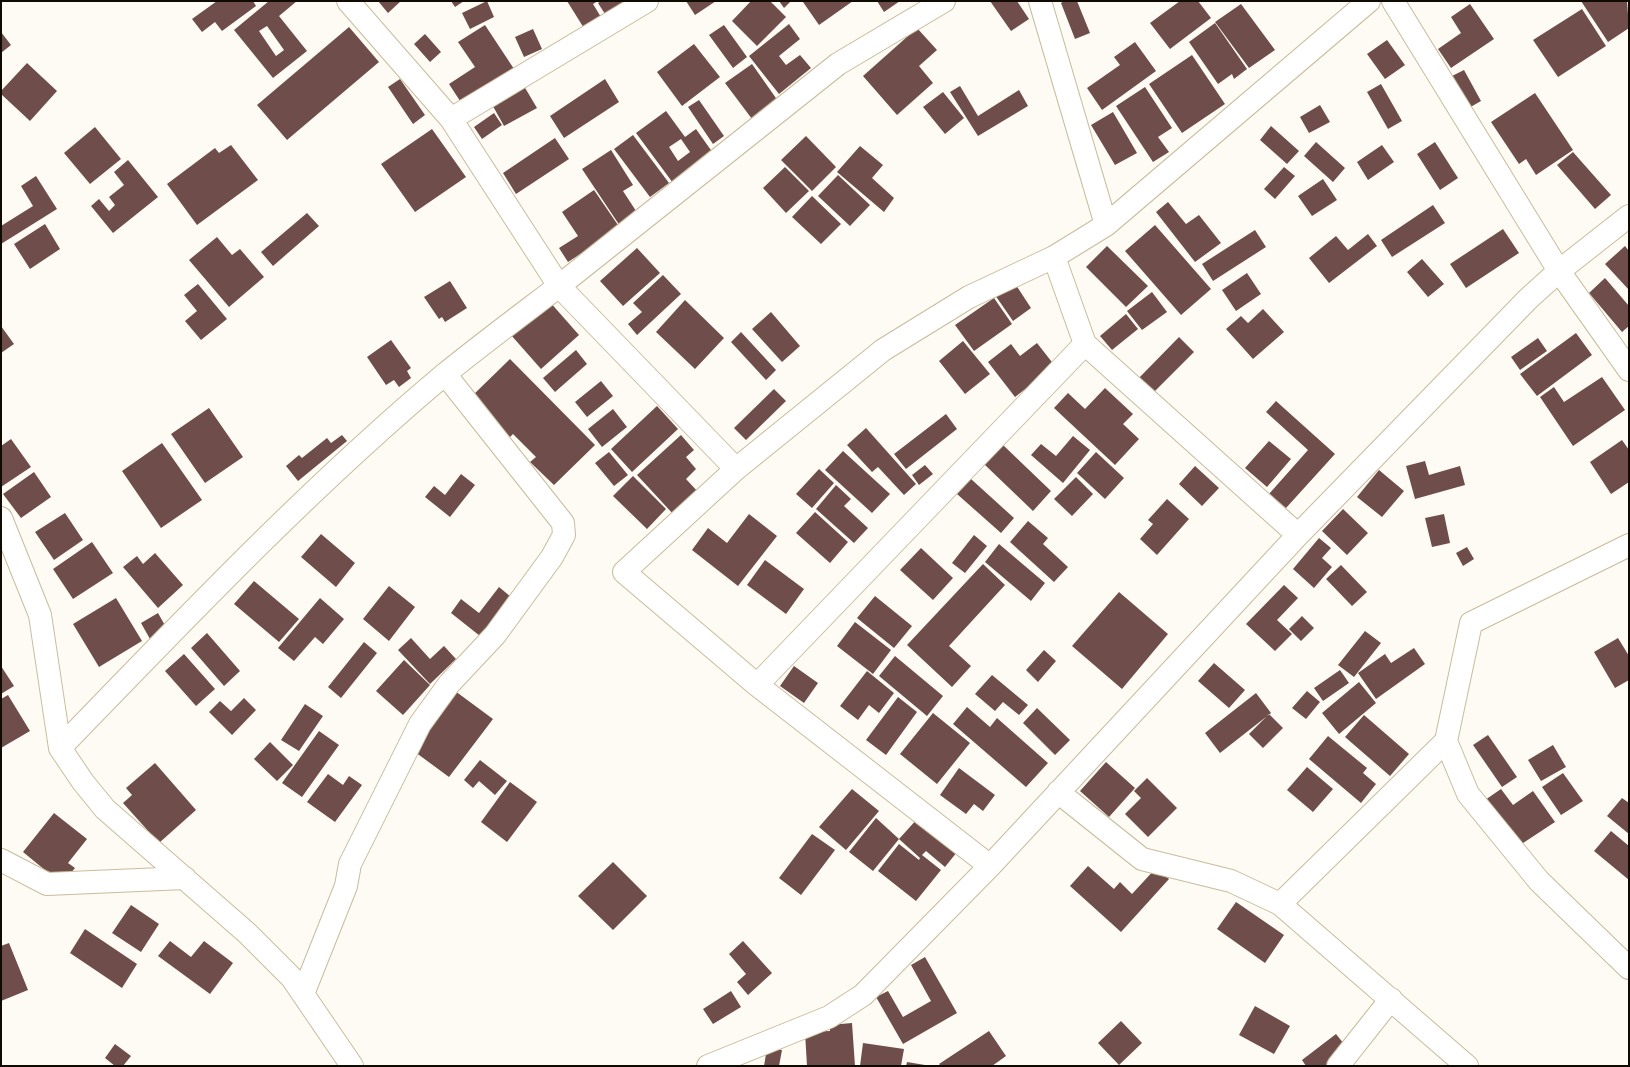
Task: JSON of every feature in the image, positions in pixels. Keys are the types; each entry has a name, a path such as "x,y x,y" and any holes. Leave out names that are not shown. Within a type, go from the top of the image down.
{"street":[{"path":"348,1 451,119 559,286 736,469"},
{"path":"451,119 647,1"},
{"path":"60,748 225,577 375,436 445,374 559,286 838,64 944,1"},
{"path":"1040,1 1106,225"},
{"path":"990,866 757,685 624,572 736,469 882,350 969,297 1054,257 1106,225 1369,1"},
{"path":"1393,1 1559,271 1629,370"},
{"path":"708,1066 829,1017 864,996 990,866 1298,535 1529,298 1559,271 1629,216"},
{"path":"1054,257 1085,344 1298,535"},
{"path":"757,685 1085,344"},
{"path":"303,994 346,886 350,864 420,724 450,684 495,635 552,557 564,535 563,523 445,374"},
{"path":"1,518 40,616 60,748 83,782 105,809 248,932 292,978 352,1066"},
{"path":"1280,904 1446,741 1471,623 1629,545"},
{"path":"1446,741 1468,794 1539,881 1629,968"},
{"path":"1058,792 1142,859 1230,881 1280,904 1392,999 1467,1066"},
{"path":"1,860 47,884 185,878"},
{"path":"1338,1066 1392,999"}],"building":[{"path":"217,1 253,1 256,6 222,31 215,22 202,32 192,19"},
{"path":"269,1 297,1 279,16 307,51 273,78 234,30","holes":["267,26 284,50 276,56 259,31"]},
{"path":"378,1 401,1 388,13"},
{"path":"451,1 464,1 455,7"},
{"path":"487,1 494,17 470,29 462,13"},
{"path":"567,1 598,1 593,4 604,22 587,33"},
{"path":"601,1 625,1 605,14 598,3"},
{"path":"686,1 716,1 695,15"},
{"path":"751,1 770,1 786,17 757,46 732,21"},
{"path":"779,1 791,1 784,8"},
{"path":"804,1 853,1 819,25"},
{"path":"877,1 900,1 884,12"},
{"path":"990,1 1017,1 1029,19 1011,31"},
{"path":"1064,1 1077,1 1090,33 1075,39 1061,3"},
{"path":"1180,1 1198,1 1211,18 1170,49 1150,23"},
{"path":"1581,1 1627,1 1629,28 1608,42"},
{"path":"1241,4 1275,50 1249,68 1215,22"},
{"path":"1470,4 1494,39 1451,68 1438,49 1461,33 1451,17"},
{"path":"1582,9 1606,46 1558,77 1533,40"},
{"path":"1215,23 1247,69 1234,79 1232,74 1218,84 1189,42"},
{"path":"789,24 800,39 779,56 786,65 800,55 811,68 779,94 749,56"},
{"path":"485,25 516,72 464,107 449,84 475,67 458,42"},
{"path":"724,25 747,57 733,68 709,35"},
{"path":"349,27 379,62 287,140 257,105"},
{"path":"917,28 937,50 919,66 933,83 897,115 863,76"},
{"path":"533,29 542,49 524,57 515,37"},
{"path":"1,32 11,45 1,53"},
{"path":"425,34 441,52 430,62 414,44"},
{"path":"1387,40 1405,65 1385,79 1367,54"},
{"path":"1135,42 1156,71 1102,110 1087,88 1120,65 1114,57"},
{"path":"694,44 720,77 682,106 657,72"},
{"path":"1192,55 1225,104 1182,133 1149,84"},
{"path":"27,63 57,91 30,121 1,94 1,91"},
{"path":"752,64 778,101 752,119 725,83"},
{"path":"1464,70 1481,101 1467,109 1450,77"},
{"path":"400,79 425,115 413,124 388,87"},
{"path":"605,79 619,102 564,138 550,116"},
{"path":"521,81 537,108 504,126 489,99"},
{"path":"1381,84 1402,121 1388,129 1367,92"},
{"path":"960,86 978,116 1019,90 1028,106 978,136 950,92"},
{"path":"1145,87 1172,128 1158,137 1169,152 1153,162 1116,106"},
{"path":"943,92 964,118 945,134 923,107"},
{"path":"1535,93 1573,150 1536,175 1526,159 1519,164 1491,122"},
{"path":"699,100 724,136 713,144 688,107"},
{"path":"1320,105 1330,122 1309,133 1300,117"},
{"path":"666,111 685,137 696,129 713,153 673,183 636,133","holes":["681,139 690,152 678,161 669,147"]},
{"path":"1113,112 1137,153 1115,165 1091,125"},
{"path":"494,113 502,125 482,139 474,127"},
{"path":"1271,126 1299,151 1287,164 1260,140"},
{"path":"95,127 121,159 90,184 64,153"},
{"path":"432,129 466,177 415,212 381,164"},
{"path":"633,135 669,183 650,197 614,149"},
{"path":"806,136 836,167 812,191 781,160"},
{"path":"555,138 569,159 516,194 503,173"},
{"path":"1316,142 1345,168 1333,182 1304,156"},
{"path":"1435,142 1458,178 1440,190 1417,154"},
{"path":"231,145 258,180 197,225 167,184 215,148 219,153"},
{"path":"1382,145 1394,162 1368,180 1357,162"},
{"path":"860,146 883,165 872,178 894,198 884,212 837,172"},
{"path":"611,150 633,185 623,191 638,214 620,226 582,169"},
{"path":"1573,152 1611,195 1595,209 1557,165"},
{"path":"128,160 158,197 113,233 91,206 99,199 109,211 115,205 109,197 124,185 114,172"},
{"path":"785,167 809,191 786,213 763,188"},
{"path":"1284,167 1295,176 1275,199 1264,189"},
{"path":"838,175 870,205 850,226 818,196"},
{"path":"36,176 57,209 1,244 1,226 33,206 21,186"},
{"path":"1323,179 1337,200 1312,216 1298,196"},
{"path":"594,190 620,228 568,262 559,248 578,236 562,212"},
{"path":"812,196 841,224 821,244 792,217"},
{"path":"1168,202 1186,224 1199,215 1221,243 1195,262 1156,212"},
{"path":"1433,205 1445,223 1392,257 1381,240"},
{"path":"307,213 319,226 273,266 261,252"},
{"path":"45,224 60,249 30,269 14,244"},
{"path":"1155,225 1211,289 1181,315 1125,251"},
{"path":"1503,229 1519,253 1466,288 1450,264"},
{"path":"1255,230 1266,247 1213,281 1202,264"},
{"path":"1368,234 1377,246 1329,283 1309,258 1336,236 1348,250"},
{"path":"217,237 232,255 240,249 264,277 229,307 189,260"},
{"path":"1107,246 1148,286 1126,307 1086,267"},
{"path":"1625,246 1629,251 1629,290 1605,264"},
{"path":"637,248 660,273 623,306 600,281"},
{"path":"1422,259 1444,284 1428,297 1407,272"},
{"path":"1247,273 1261,294 1236,311 1222,290"},
{"path":"663,275 681,294 637,335 628,324 642,312 633,303"},
{"path":"1605,278 1629,306 1629,326 1622,332 1589,293"},
{"path":"450,281 467,308 445,322 442,317 439,319 424,297"},
{"path":"1014,282 1031,308 1013,321 995,295"},
{"path":"198,284 227,319 201,340 185,321 197,311 184,295"},
{"path":"1152,292 1167,312 1142,330 1127,311"},
{"path":"994,298 1012,324 974,351 955,325"},
{"path":"685,300 724,338 695,369 656,332"},
{"path":"549,301 579,335 541,369 511,335"},
{"path":"1263,309 1284,332 1253,359 1226,329 1241,316 1248,323"},
{"path":"771,312 800,346 782,362 752,329"},
{"path":"1126,314 1138,329 1112,350 1100,336"},
{"path":"1,326 14,344 1,353"},
{"path":"741,332 776,370 766,380 731,342"},
{"path":"1576,333 1592,355 1537,396 1520,374"},
{"path":"1179,337 1194,352 1153,393 1138,379"},
{"path":"1538,338 1547,351 1520,370 1511,357"},
{"path":"391,340 411,368 407,371 411,378 399,387 394,380 386,385 367,357"},
{"path":"963,341 990,374 965,394 939,361"},
{"path":"1037,343 1055,366 1015,397 988,362 1011,344 1020,356"},
{"path":"576,350 587,364 555,392 543,378"},
{"path":"510,359 595,445 554,485 530,462 536,457 513,434 510,437 471,397"},
{"path":"1602,377 1625,410 1573,446 1540,397 1554,387 1564,402"},
{"path":"601,381 613,396 587,417 575,402"},
{"path":"1105,388 1133,414 1123,424 1139,439 1115,465 1054,408 1068,393 1085,409"},
{"path":"774,389 786,401 746,440 734,428"},
{"path":"1276,401 1335,454 1286,508 1269,494 1308,450 1266,412"},
{"path":"657,406 678,429 632,472 611,449"},
{"path":"209,408 243,457 205,483 171,434"},
{"path":"613,409 627,427 602,447 588,429"},
{"path":"946,414 957,429 906,469 894,454"},
{"path":"866,428 916,484 904,495 878,467 872,472 847,445"},
{"path":"342,435 347,441 298,481 286,466 299,455 302,458 327,438 331,443"},
{"path":"681,435 694,450 686,457 696,469 686,479 699,493 674,515 637,475"},
{"path":"1073,436 1090,450 1063,483 1031,455 1041,444 1056,456"},
{"path":"11,439 31,467 1,487 1,446"},
{"path":"1622,440 1629,450 1629,482 1611,494 1590,462"},
{"path":"1269,441 1291,459 1267,487 1245,468"},
{"path":"162,443 202,500 161,528 122,471"},
{"path":"1003,445 1051,491 1033,511 984,464"},
{"path":"843,451 890,494 872,513 825,470"},
{"path":"609,452 628,475 614,486 595,463"},
{"path":"1096,452 1124,478 1105,499 1077,473"},
{"path":"1425,461 1429,475 1460,466 1465,485 1415,499 1406,466"},
{"path":"925,465 933,474 919,485 912,475"},
{"path":"1195,466 1219,488 1202,506 1179,484"},
{"path":"819,469 834,483 812,508 796,494"},
{"path":"1379,470 1404,491 1382,517 1357,497"},
{"path":"34,472 51,497 21,518 3,494"},
{"path":"461,474 475,485 450,517 425,497 434,486 445,495"},
{"path":"633,476 666,509 647,529 613,496"},
{"path":"1076,477 1093,494 1072,516 1054,499"},
{"path":"971,479 1014,518 1001,533 957,494"},
{"path":"836,485 851,499 844,506 868,528 854,543 816,509"},
{"path":"1167,499 1189,519 1157,555 1140,539 1153,524 1148,520"},
{"path":"1343,509 1368,533 1347,555 1322,531"},
{"path":"815,512 848,542 830,563 796,533"},
{"path":"65,513 83,540 54,560 35,532"},
{"path":"749,514 777,536 738,586 692,550 708,528 727,543"},
{"path":"1444,514 1450,543 1432,547 1425,518"},
{"path":"1028,521 1048,538 1043,544 1068,567 1054,582 1010,542"},
{"path":"321,534 355,563 336,587 301,557"},
{"path":"974,535 987,546 965,573 952,563"},
{"path":"1319,538 1331,548 1322,558 1332,567 1314,588 1293,569"},
{"path":"92,542 113,573 73,599 53,569"},
{"path":"999,544 1045,583 1031,601 985,562"},
{"path":"1467,547 1474,559 1463,566 1456,553"},
{"path":"921,548 953,578 933,600 900,570"},
{"path":"155,553 183,585 158,608 123,567 137,556 143,564"},
{"path":"765,560 804,589 786,614 747,585"},
{"path":"983,564 1005,585 949,646 971,666 952,687 907,645"},
{"path":"1341,565 1367,592 1352,606 1326,579"},
{"path":"254,581 299,619 279,642 234,604"},
{"path":"1284,585 1298,598 1277,620 1292,634 1275,651 1246,624"},
{"path":"389,586 415,607 389,641 363,619"},
{"path":"499,587 511,597 480,636 451,613 461,599 479,613"},
{"path":"1119,592 1168,634 1122,689 1072,646"},
{"path":"875,596 912,626 894,648 857,618"},
{"path":"116,598 142,641 99,667 73,624"},
{"path":"320,598 344,619 323,644 315,637 294,661 278,648"},
{"path":"158,613 167,629 150,639 141,623"},
{"path":"1302,616 1314,628 1301,641 1289,629"},
{"path":"855,622 891,650 873,674 837,646"},
{"path":"1365,631 1381,643 1354,677 1338,665"},
{"path":"207,633 240,671 224,686 191,648"},
{"path":"411,638 430,659 444,646 456,659 430,684 398,650"},
{"path":"1618,638 1629,656 1629,680 1615,688 1594,652"},
{"path":"364,642 377,653 341,698 328,687"},
{"path":"1414,648 1425,664 1376,699 1358,673 1385,654 1391,663"},
{"path":"1044,650 1056,661 1038,682 1026,670"},
{"path":"184,654 215,689 196,706 165,671"},
{"path":"895,656 943,696 927,716 879,676"},
{"path":"404,660 430,685 403,715 376,691"},
{"path":"1214,663 1245,690 1229,708 1198,681"},
{"path":"1,666 14,686 1,694"},
{"path":"794,666 818,683 804,703 780,686"},
{"path":"1340,670 1349,683 1323,701 1314,688"},
{"path":"867,671 894,693 879,713 869,705 858,720 840,706"},
{"path":"992,675 1028,705 1019,715 1003,702 995,711 975,694"},
{"path":"1359,682 1376,703 1339,734 1322,713"},
{"path":"451,688 493,719 449,777 415,752 429,731 423,726"},
{"path":"1307,691 1320,702 1306,719 1292,708"},
{"path":"1256,693 1271,713 1220,753 1205,733"},
{"path":"8,695 30,731 1,748 1,699"},
{"path":"898,697 917,712 886,755 866,740"},
{"path":"244,698 256,710 232,735 209,712 220,701 231,711"},
{"path":"305,704 323,716 299,751 281,740"},
{"path":"967,707 990,727 997,718 1048,763 1026,787 953,724"},
{"path":"1037,708 1070,740 1055,755 1023,723"},
{"path":"933,713 970,743 937,784 900,754"},
{"path":"1269,714 1283,728 1263,748 1249,734"},
{"path":"1364,715 1409,754 1390,776 1345,737"},
{"path":"319,731 339,745 302,797 282,783"},
{"path":"1488,735 1517,777 1502,787 1473,745"},
{"path":"1328,736 1367,768 1363,773 1376,784 1361,803 1309,759"},
{"path":"270,742 293,765 277,781 254,759"},
{"path":"1553,745 1566,767 1541,781 1528,760"},
{"path":"480,760 507,781 495,795 479,781 473,788 464,780"},
{"path":"1106,762 1135,788 1109,817 1080,791"},
{"path":"155,763 196,810 159,843 123,803 132,795 126,788"},
{"path":"1307,767 1333,789 1313,812 1287,790"},
{"path":"959,768 995,795 983,811 974,804 966,814 940,795"},
{"path":"1563,773 1583,801 1561,815 1542,787"},
{"path":"328,774 343,785 349,776 362,785 335,822 307,802"},
{"path":"1147,778 1177,808 1148,837 1125,814 1141,798 1134,791"},
{"path":"510,782 537,802 507,842 481,822"},
{"path":"852,789 879,811 846,850 819,827"},
{"path":"1501,789 1513,805 1533,791 1555,822 1517,847 1485,800"},
{"path":"1622,798 1629,803 1629,834 1607,816"},
{"path":"54,813 87,839 68,863 75,868 62,884 23,852"},
{"path":"876,818 899,839 873,871 849,852"},
{"path":"918,818 957,852 945,867 926,851 922,855 941,870 916,901 878,871 899,844 919,860 920,858 899,839"},
{"path":"1611,831 1629,846 1629,880 1594,851"},
{"path":"812,834 835,850 801,895 779,878"},
{"path":"613,862 647,896 613,930 578,896"},
{"path":"1088,866 1114,889 1120,882 1132,894 1156,868 1169,879 1121,932 1070,886"},
{"path":"1236,902 1284,935 1265,963 1217,929"},
{"path":"131,905 159,924 141,952 112,933"},
{"path":"85,929 137,964 122,988 70,953"},
{"path":"170,941 191,957 204,941 233,963 210,994 158,956"},
{"path":"743,941 772,973 748,995 737,982 746,974 729,954"},
{"path":"9,943 28,990 1,1001 1,946"},
{"path":"925,957 957,1013 903,1044 876,997 888,991 903,1017 931,1001 911,965"},
{"path":"731,991 741,1007 713,1024 703,1009"},
{"path":"1255,1006 1290,1026 1274,1054 1239,1035"},
{"path":"1121,1021 1142,1043 1119,1065 1098,1043"},
{"path":"852,1023 855,1066 807,1066 805,1032 830,1031 830,1025"},
{"path":"989,1031 1006,1056 992,1066 941,1066 939,1064"},
{"path":"1336,1034 1348,1049 1326,1066 1306,1066 1302,1060"},
{"path":"863,1043 904,1049 901,1066 860,1066"},
{"path":"115,1044 131,1056 123,1066 115,1066 105,1058"},
{"path":"767,1048 782,1050 779,1066 764,1066"},
{"path":"907,1062 925,1065 925,1066 906,1066"}]}
